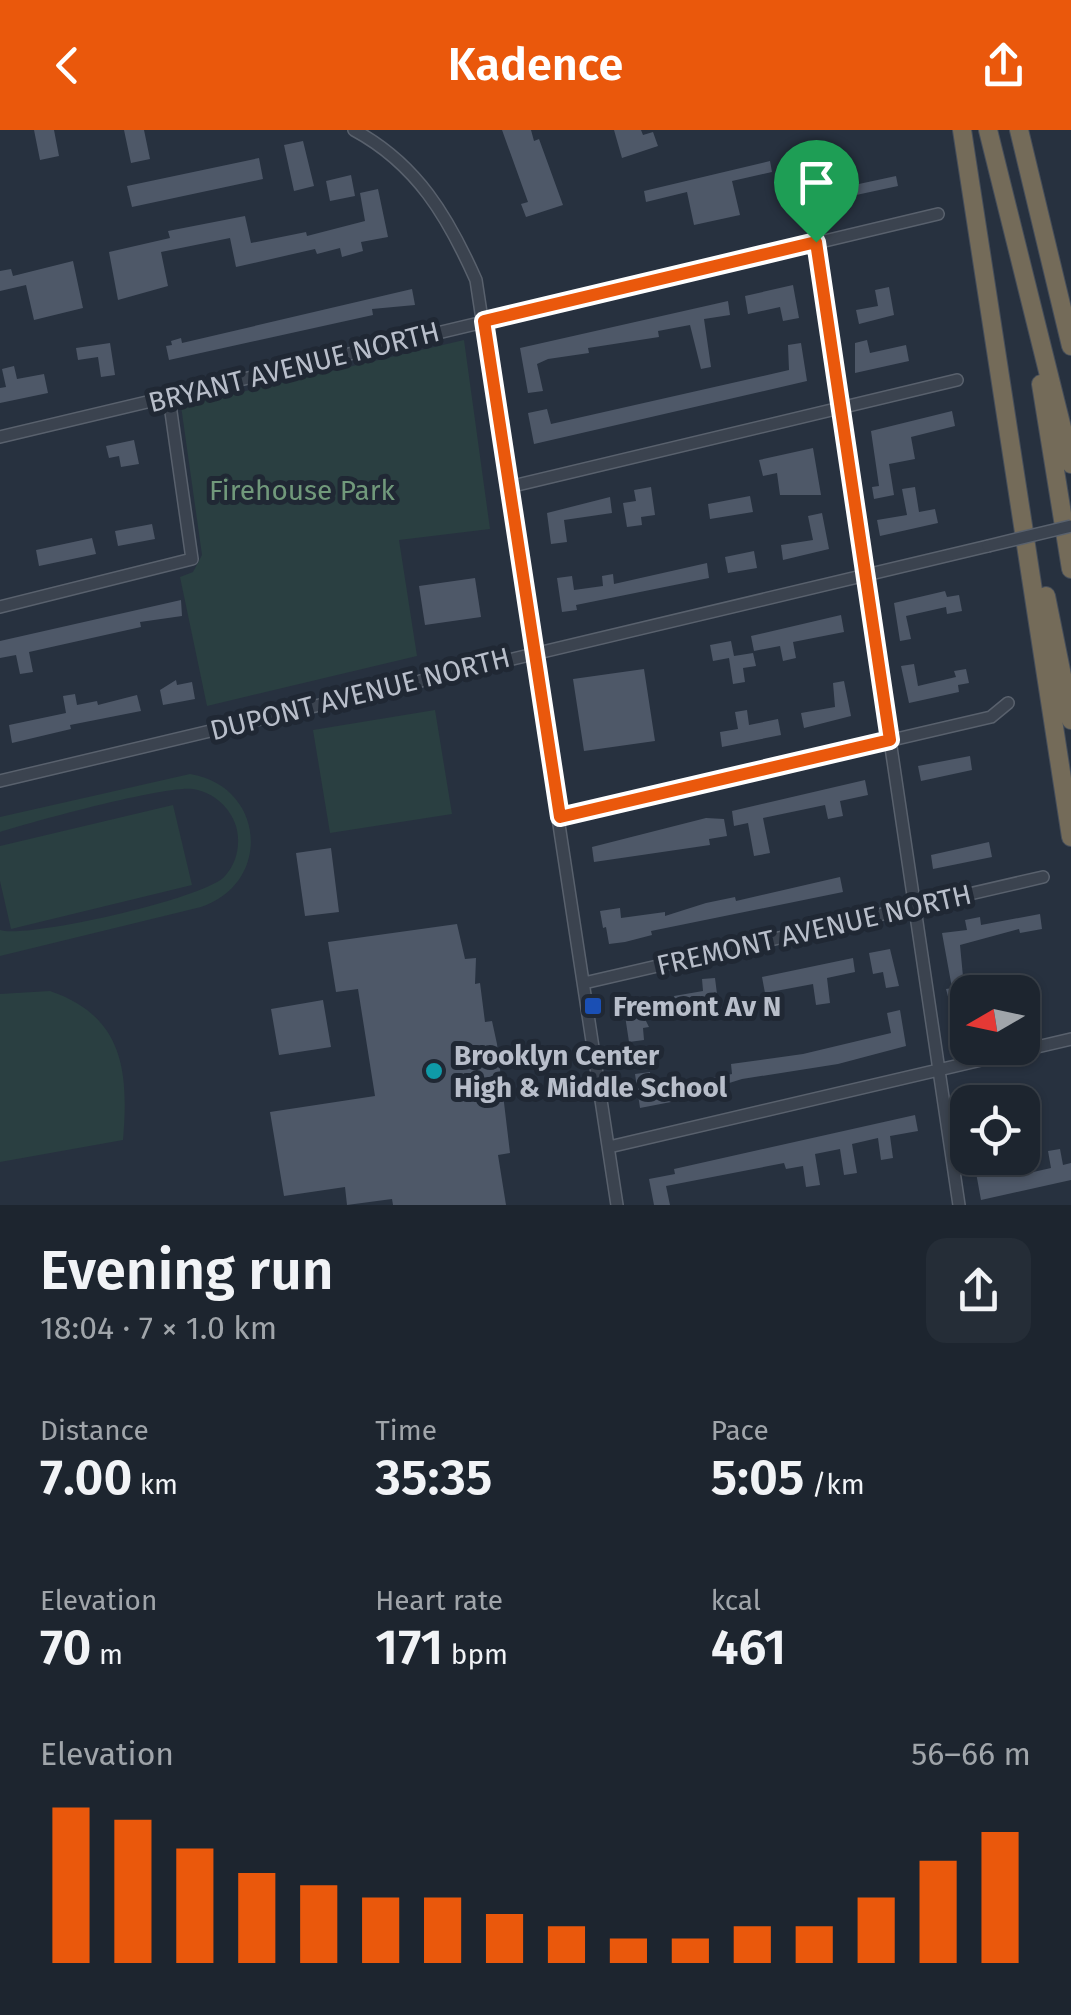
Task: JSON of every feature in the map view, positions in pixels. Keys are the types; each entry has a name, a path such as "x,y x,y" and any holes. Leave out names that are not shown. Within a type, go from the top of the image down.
{"highway":[{"path":"962,130 1071,838"},
{"path":"988,130 1038,344 1071,464"},
{"path":"1020,130 1071,346"},
{"path":"1038,344 1043,409 1071,569"},
{"path":"997,351 1071,720"}],"street":[{"path":"354,130 396,157 442,209 476,280 617,1205"},
{"name":"BRYANT AVENUE NORTH","path":"0,437 938,214"},
{"path":"816,242 959,1205"},
{"path":"510,487 957,380"},
{"path":"0,607 192,559 169,398"},
{"name":"DUPONT AVENUE NORTH","path":"0,781 1071,526"},
{"path":"560,817 990,717 1008,704"},
{"name":"FREMONT AVENUE NORTH","path":"584,983 1043,877"},
{"path":"609,1146 1071,1039"}],"green space":[{"name":"Firehouse Park","path":"464,340 490,529 399,540 417,656 207,706 180,577 193,572 202,555 181,406"},
{"path":"435,710 452,814 330,833 313,730"},
{"path":"190,774 215,782 233,796 245,815 251,836 249,858 240,878 224,895 201,907 0,956 0,930 44,928 116,915 211,885 225,876 232,865 238,840 236,826 225,807 207,793 193,789 128,798 0,832 0,817"},
{"path":"173,805 192,885 11,929 0,881 0,846"},
{"path":"50,991 93,1015 116,1049 124,1091 123,1140 0,1162 0,994"}],"building":[{"path":"34,130 54,130 59,156 40,160"},
{"path":"124,130 144,130 150,159 131,163"},
{"path":"502,130 531,130 534,141 539,139 563,205 526,217 521,204 528,202"},
{"path":"614,130 641,130 643,135 653,132 658,146 622,158"},
{"path":"303,141 314,186 294,191 284,145"},
{"path":"259,158 263,179 132,207 127,186"},
{"path":"770,161 772,172 732,181 740,215 694,225 687,192 646,202 644,191"},
{"path":"351,175 355,196 330,201 326,181"},
{"path":"896,176 898,186 819,203 817,193"},
{"path":"378,189 388,237 361,242 363,251 342,257 340,248 317,254 315,249 236,267 230,238 161,252 168,286 118,300 109,252 170,238 168,231 245,216 251,243 306,232 307,236 365,221 360,193"},
{"path":"73,261 83,308 34,320 26,285 0,291 0,271 11,269 13,276"},
{"path":"793,285 799,318 783,321 780,307 748,314 745,296"},
{"path":"889,287 894,315 859,324 856,310 878,306 875,290"},
{"path":"412,289 415,305 372,309 373,315 169,360 166,346 181,338 182,343"},
{"path":"728,301 730,315 704,319 711,367 701,369 690,325 658,331 659,337 588,348 589,353 548,359 537,364 543,391 528,393 520,348"},
{"path":"867,340 870,353 906,345 909,361 855,373 855,343"},
{"path":"110,343 115,375 101,377 98,357 78,360 76,348"},
{"path":"801,343 807,381 534,444 528,413 547,409 551,424 789,370 788,345"},
{"path":"14,366 17,379 44,374 48,393 0,403 0,388 6,387 2,369"},
{"path":"952,411 955,426 911,437 915,459 889,464 894,495 874,499 872,487 879,486 871,431"},
{"path":"134,440 139,464 121,467 119,456 109,458 106,446"},
{"path":"813,448 821,495 780,495 777,473 763,476 759,460"},
{"path":"651,487 655,515 641,517 642,525 627,527 623,503 636,501 634,490"},
{"path":"915,487 919,512 935,509 938,523 880,536 877,520 907,515 902,489"},
{"path":"750,496 753,512 710,519 708,504"},
{"path":"610,497 612,513 564,520 567,542 551,544 547,513"},
{"path":"822,513 829,549 783,560 781,545 813,540 808,516"},
{"path":"152,524 155,539 118,546 115,531"},
{"path":"92,538 96,554 39,566 36,550"},
{"path":"754,551 757,568 728,573 725,557"},
{"path":"707,563 709,578 576,605 577,610 562,612 557,578 572,576 574,590 603,586 602,576 613,574 614,584"},
{"path":"475,578 481,617 425,625 419,586"},
{"path":"945,591 947,597 959,595 962,611 947,614 946,607 906,616 911,639 900,641 894,603"},
{"path":"181,600 182,616 140,622 141,627 29,652 33,672 20,674 16,655 0,658 0,641"},
{"path":"841,615 844,632 793,642 796,658 783,661 780,646 754,651 751,636"},
{"path":"731,641 734,656 753,653 756,666 743,668 745,682 733,684 729,658 713,661 710,645"},
{"path":"914,664 918,686 956,677 954,671 966,669 969,683 958,685 959,692 909,703 901,666"},
{"path":"644,669 655,741 584,751 573,679"},
{"path":"176,680 177,685 192,682 195,699 163,705 160,690"},
{"path":"844,681 851,716 804,728 801,713 835,707 833,683"},
{"path":"75,694 77,705 97,701 98,705 137,695 141,711 70,725 71,729 12,743 9,725 66,713 63,696"},
{"path":"747,710 749,725 778,719 781,735 722,747 720,732 738,729 735,712"},
{"path":"970,756 972,770 921,781 918,766"},
{"path":"865,780 868,795 840,801 843,816 828,819 825,805 763,818 770,853 754,856 748,823 734,826 732,811"},
{"path":"706,818 724,819 727,836 709,839 710,845 594,862 592,847"},
{"path":"989,842 992,857 933,869 931,855"},
{"path":"331,848 339,912 305,916 296,853"},
{"path":"840,877 843,892 651,931 652,935 625,942 609,944 606,927 603,928 600,911 620,908 621,918 665,912 665,916 706,903 735,897 736,901"},
{"path":"1040,914 1042,929 1020,933 1019,929 960,945 963,975 950,977 942,933 967,930 965,920 980,917 981,925"},
{"name":"Brooklyn Center High & Middle School","path":"457,924 465,959 476,958 475,984 480,983 485,1022 492,1021 497,1044 510,1153 498,1155 506,1205 393,1205 392,1199 347,1205 345,1187 284,1196 270,1112 375,1096 358,989 336,992 328,942"},
{"path":"890,949 899,986 886,988 883,972 873,974 869,953"},
{"path":"853,958 855,972 827,978 830,1003 816,1005 813,984 765,993 762,977"},
{"path":"715,978 719,1010 668,1021 665,1009 676,1007 674,996 703,991 702,979"},
{"path":"323,1000 331,1047 279,1055 271,1009"},
{"path":"639,1007 649,1027 643,1028 644,1040 629,1042 624,1009"},
{"path":"900,1010 906,1046 838,1064 742,1079 726,1084 728,1091 640,1108 635,1074 650,1072 652,1090 732,1074 731,1064 803,1054 891,1033 887,1013"},
{"path":"915,1115 918,1131 890,1136 893,1158 881,1160 878,1138 852,1144 857,1173 844,1175 840,1149 815,1154 820,1185 806,1187 803,1166 786,1169 784,1163 666,1186 670,1205 654,1205 649,1179 675,1174 674,1169"},
{"path":"1060,1149 1063,1165 1071,1163 1071,1180 981,1200 976,1175 1040,1175 1040,1170 1051,1168 1048,1151"}],"place":[{"name":"Fremont Av N","path":"593,1006"},
{"name":"Brooklyn Center High & Middle School","path":"434,1071"}],"route":[{"path":"816,242 890,740 560,817 484,321 816,242"}]}
